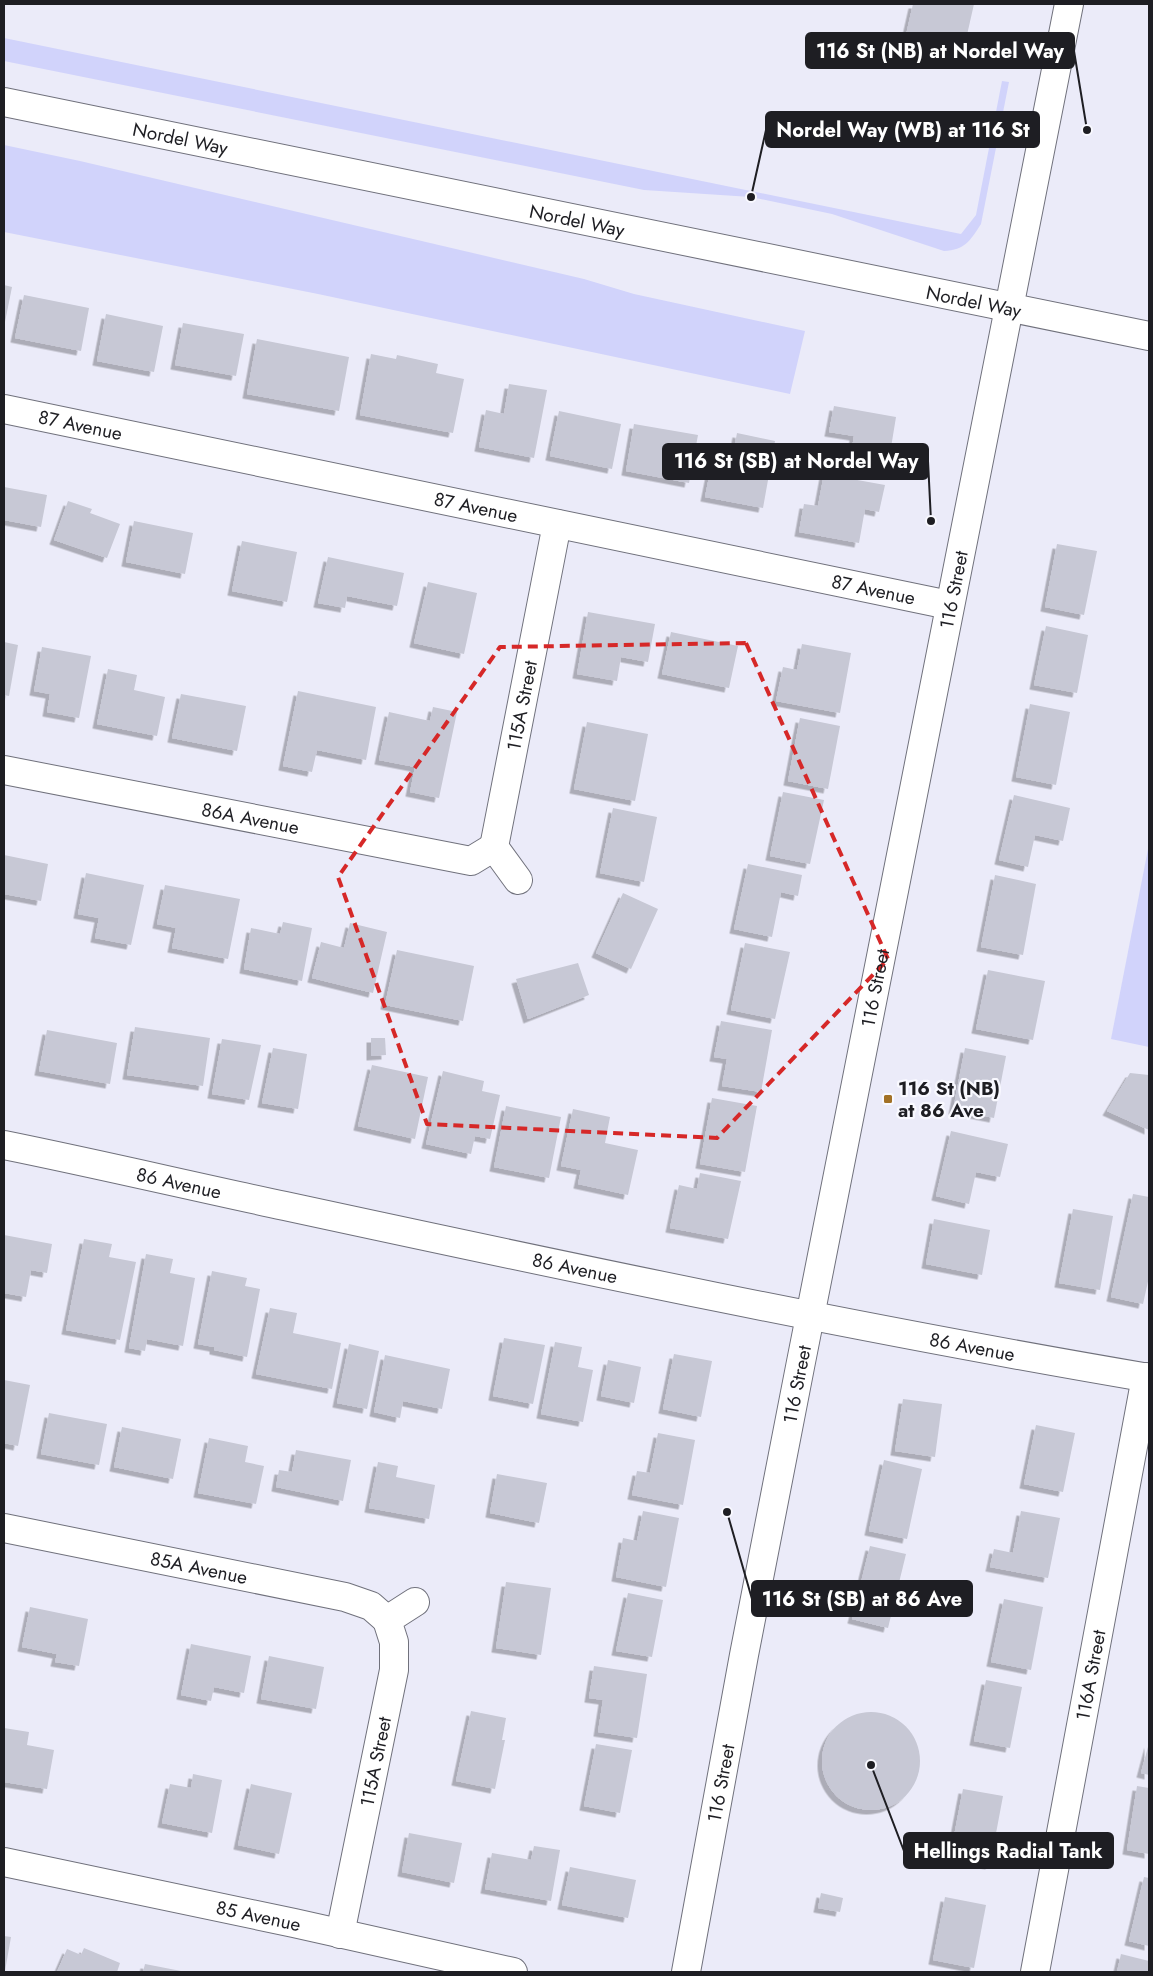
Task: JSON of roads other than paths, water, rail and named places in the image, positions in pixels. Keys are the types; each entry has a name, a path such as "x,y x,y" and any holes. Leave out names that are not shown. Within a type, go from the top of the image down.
{"street":[{"name":"116 Street","path":"686,1972 744,1655 949,605 1069,4"},
{"name":"Nordel Way","path":"4,102 1149,336"},
{"name":"87 Avenue","path":"4,409 949,605"},
{"name":"115A Street","path":"494,848 557,524"},
{"name":"86A Avenue","path":"4,770 471,861 494,848"},
{"path":"494,848 518,880"},
{"name":"86 Avenue","path":"4,1145 99,1164 292,1208 810,1316 1148,1378"},
{"name":"116A Street","path":"1035,1972 1148,1378"},
{"name":"85A Avenue","path":"4,1528 345,1597 371,1606 387,1620"},
{"path":"387,1620 415,1602"},
{"name":"115A Street","path":"340,1934 394,1670 394,1642 387,1620"},
{"name":"85 Avenue","path":"4,1862 294,1923 514,1972"}],"place":[{"name":"116 St (NB) at Nordel Way","path":"1087,130"},
{"name":"Nordel Way (WB) at 116 St","path":"751,197"},
{"name":"116 St (SB) at Nordel Way","path":"931,521"},
{"name":"116 St (NB) at 86 Ave","path":"888,1099"},
{"name":"116 St (SB) at 86 Ave","path":"727,1512"},
{"name":"Hellings Radial Tank","path":"871,1765"}]}
